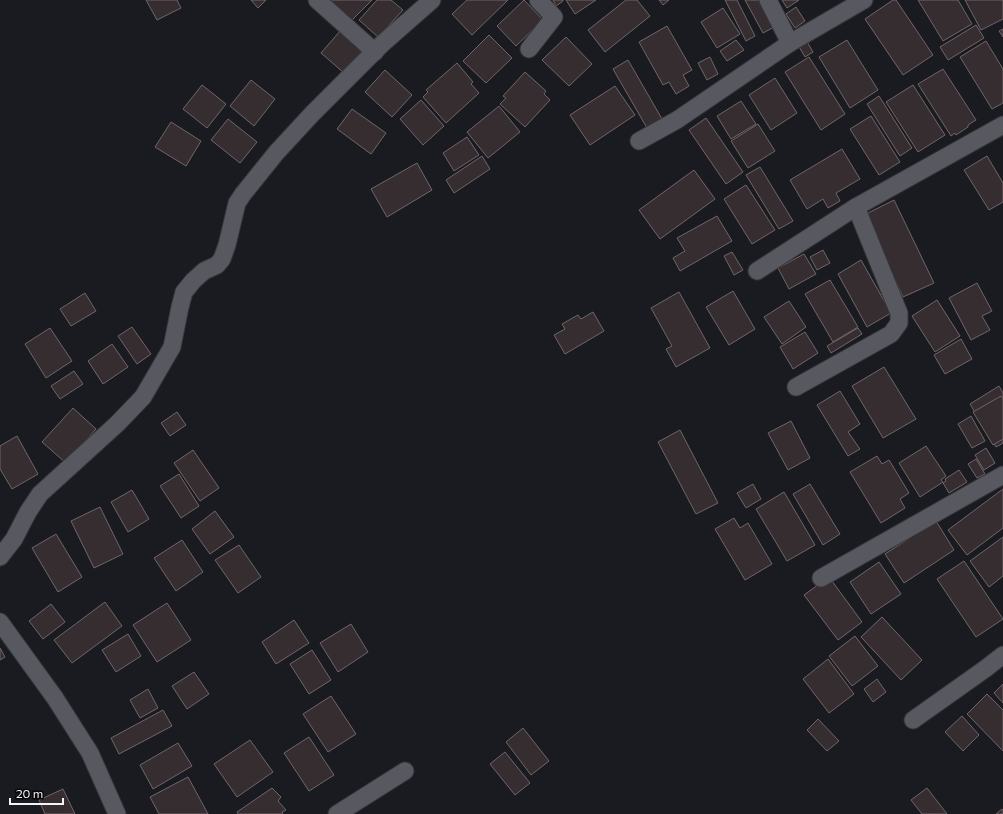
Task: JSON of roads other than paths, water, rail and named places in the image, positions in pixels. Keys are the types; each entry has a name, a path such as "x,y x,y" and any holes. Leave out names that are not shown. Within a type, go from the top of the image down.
{"street":[{"path":"317,0 375,52"},
{"path":"0,557 14,539 28,512 40,494 143,397 172,347 184,292 204,271 217,265 222,259 237,203 243,194 276,153 312,114 383,43 432,0"},
{"path":"530,49 554,17 538,0"},
{"path":"768,0 790,43"},
{"path":"639,141 677,120 790,43 864,0"},
{"path":"757,272 856,208 1003,126"},
{"path":"796,387 891,334 899,323 899,313 856,208"},
{"path":"821,578 1003,475"},
{"path":"0,622 55,698 90,753 117,814"},
{"path":"913,720 1003,655"},
{"path":"337,814 405,771"}]}
